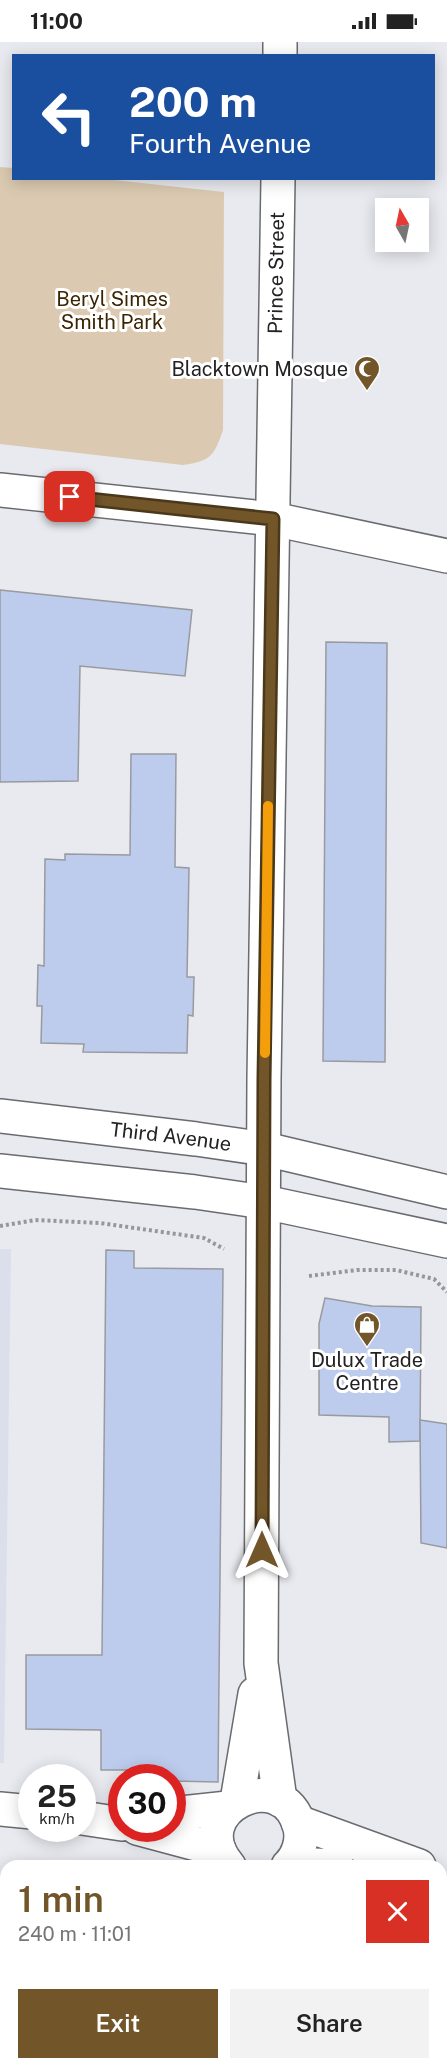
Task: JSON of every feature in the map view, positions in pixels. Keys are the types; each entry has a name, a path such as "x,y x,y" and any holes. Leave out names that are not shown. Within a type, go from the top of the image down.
{"street":[{"name":"Prince Street","path":"224,1858 217,1839 218,1828 233,1805 261,1663 264,1202 278,180"},
{"path":"0,490 273,519 447,556"},
{"name":"Third Avenue","path":"0,1116 265,1149 447,1192"},
{"path":"0,1171 195,1192 264,1202 447,1241"},
{"name":"Prince Street","path":"261,1663 289,1811 301,1833 300,1844 293,1860"},
{"path":"186,1812 233,1805 258,1795 269,1796 289,1811 405,1860"},
{"path":"0,1809 18,1811"},
{"path":"175,1842 224,1858"}],"path":[{"path":"0,1226 35,1220 100,1223 204,1238 224,1249"},
{"path":"309,1276 357,1270 396,1270 434,1279 447,1292"}],"shaded area":[{"path":"0,1249 11,1249 4,1763 0,1763"}],"green space":[{"name":"Beryl Simes Smith Park","path":"0,167 12,168 12,180 114,180 224,192 223,430 210,456 183,465 0,444"}],"building":[{"path":"0,590 192,610 185,676 80,666 78,781 0,782"},
{"path":"326,642 387,643 385,1062 323,1061"},
{"path":"131,754 176,754 175,867 189,868 187,977 194,977 193,1016 188,1015 187,1053 83,1052 84,1044 41,1043 42,1006 37,1006 38,965 44,966 45,859 65,860 65,854 130,855"},
{"path":"106,1250 134,1251 134,1268 223,1269 218,1782 186,1781 186,1764 108,1764 108,1770 101,1770 101,1730 26,1729 26,1655 102,1655"},
{"path":"325,1298 372,1306 421,1307 420,1441 389,1442 389,1417 319,1415 319,1324"},
{"path":"420,1420 447,1424 447,1548 421,1543"}],"slow traffic":[{"path":"265,1053 268,806"}],"place":[{"name":"Blacktown Mosque","path":"367,392"},
{"name":"Dulux Trade Centre","path":"367,1348"}],"route":[{"path":"70,497 273,519 264,1079 262,1550"}]}
